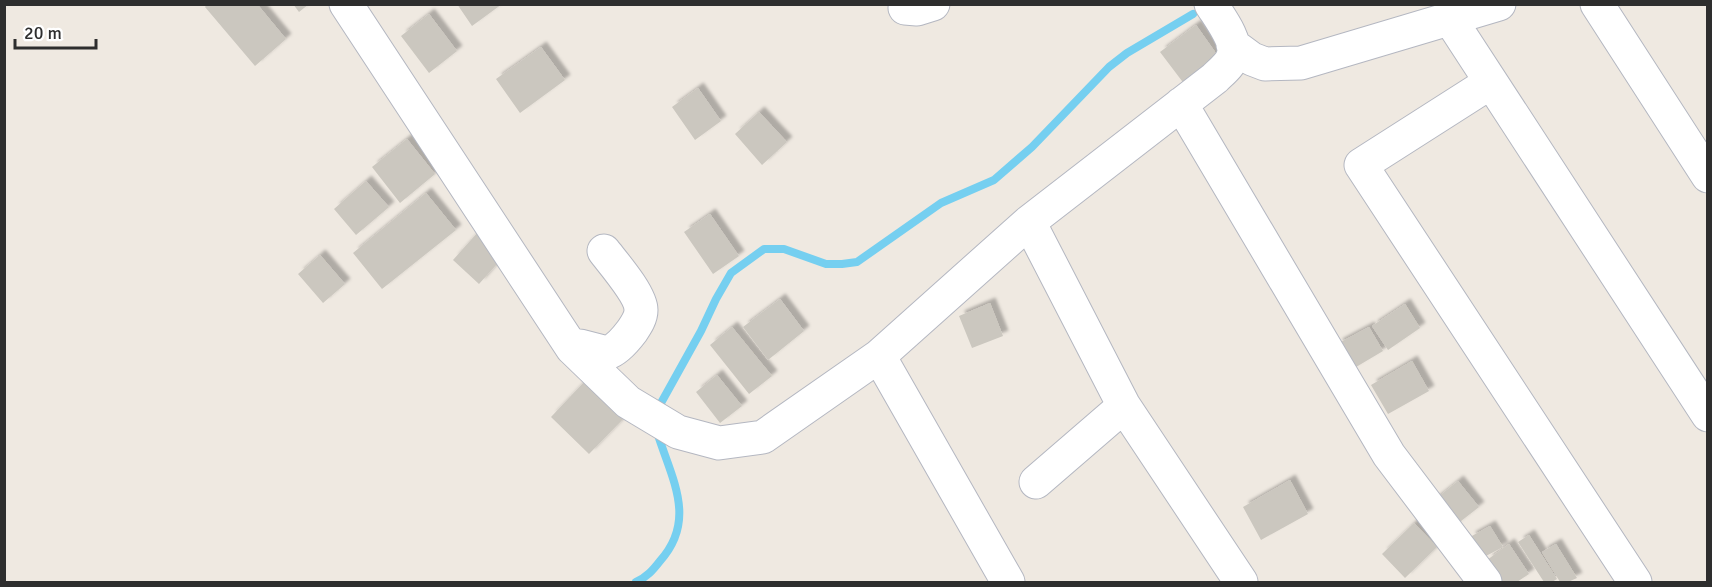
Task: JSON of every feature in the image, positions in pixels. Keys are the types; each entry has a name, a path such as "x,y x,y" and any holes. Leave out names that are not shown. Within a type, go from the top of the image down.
{"street":[{"path":"346,4 572,348 628,402 678,432 719,443 763,437 879,356 1029,222 1215,78 1233,56 1233,45 1227,28 1212,4"},
{"path":"1233,45 1252,59 1265,64 1301,63 1499,4"},
{"path":"1597,4 1707,176"},
{"path":"1450,19 1707,415"},
{"path":"1491,82 1360,165 1635,582"},
{"path":"1181,104 1389,456 1485,582"},
{"path":"1029,222 1124,406 1241,582"},
{"path":"572,348 580,346 612,351 628,336 638,321 641,311 639,300 604,251"},
{"path":"879,356 1008,582"},
{"path":"1036,482 1124,406"}],"building":[{"path":"207,4 257,4 286,39 255,66 205,7"},
{"path":"293,4 309,4 299,12"},
{"path":"457,4 502,4 472,26"},
{"path":"429,14 457,51 429,73 401,36"},
{"path":"1196,25 1220,59 1185,85 1160,52"},
{"path":"541,47 565,80 520,113 496,79"},
{"path":"698,88 721,121 695,140 672,107"},
{"path":"759,112 787,142 762,165 735,134"},
{"path":"407,139 435,174 400,203 372,167"},
{"path":"366,181 389,207 356,235 334,209"},
{"path":"426,193 456,230 382,289 353,253"},
{"path":"710,214 739,256 713,274 684,232"},
{"path":"479,231 505,255 479,284 453,260"},
{"path":"320,255 345,284 323,303 298,274"},
{"path":"780,299 804,331 768,360 743,327"},
{"path":"990,303 1003,336 972,348 959,316"},
{"path":"1405,304 1420,328 1388,350 1372,326"},
{"path":"732,327 772,376 749,394 710,345"},
{"path":"1369,327 1383,351 1351,370 1337,344"},
{"path":"1412,361 1429,391 1388,414 1371,385"},
{"path":"717,375 742,406 720,423 696,392"},
{"path":"586,380 625,417 589,454 551,417"},
{"path":"1290,480 1308,514 1261,540 1243,507"},
{"path":"1458,481 1479,507 1452,528 1432,502"},
{"path":"1414,523 1437,547 1405,578 1382,554"},
{"path":"1490,526 1503,547 1482,558 1470,537"},
{"path":"1529,535 1557,579 1552,582 1544,582 1518,542"},
{"path":"1509,544 1529,574 1517,582 1502,582 1487,560"},
{"path":"1556,544 1577,578 1568,582 1560,582 1542,552"}],"waterway":[{"path":"660,413 661,403 731,273 764,249 784,249 826,264 857,262 941,203 994,180 1032,147 1109,67 1127,53 1193,14"},
{"path":"636,582 647,576 657,564 671,546 677,530 678,499 675,483 658,435 659,429"}]}
